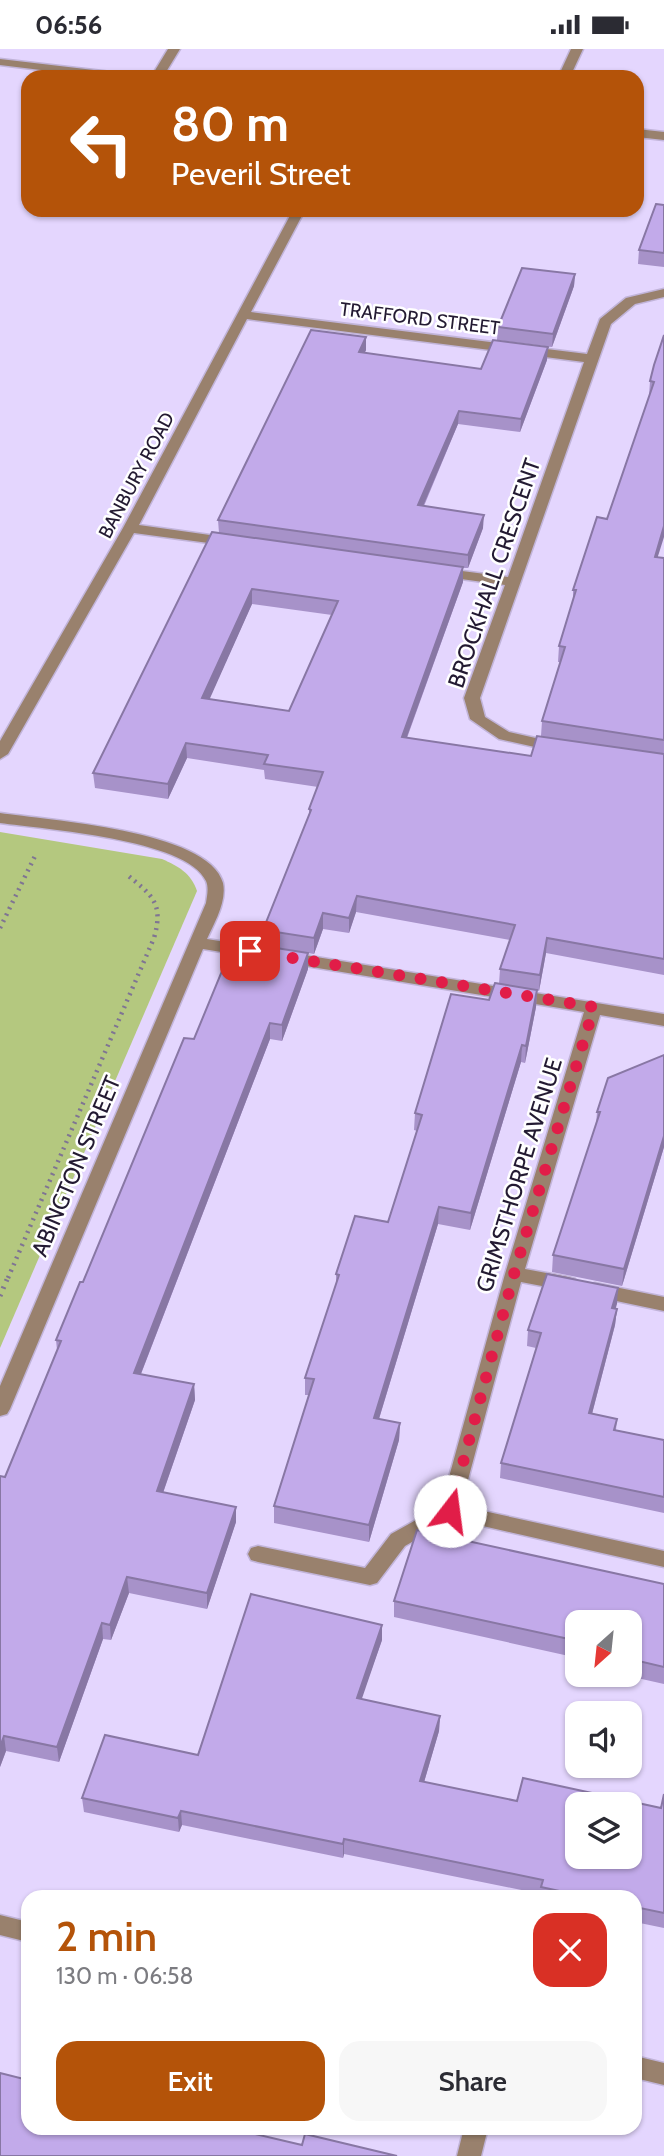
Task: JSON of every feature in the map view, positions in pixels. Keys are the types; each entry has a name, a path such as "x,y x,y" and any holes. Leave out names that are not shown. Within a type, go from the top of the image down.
{"street":[{"path":"161,70 174,49"},
{"path":"567,70 577,49"},
{"path":"0,62 68,70"},
{"path":"644,134 664,136"},
{"name":"BANBURY ROAD","path":"0,754 130,528 295,217"},
{"name":"BROCKHALL CRESCENT","path":"570,749 504,736 478,719 471,698 605,322 631,301 664,293"},
{"name":"TRAFFORD STREET","path":"243,315 593,359"},
{"path":"130,528 240,543"},
{"path":"426,570 512,582"},
{"path":"0,818 50,827"},
{"name":"ABINGTON STREET","path":"0,1409 214,903 213,879 196,859 182,851 143,840 50,827"},
{"path":"197,943 664,1020"},
{"name":"GRIMSTHORPE AVENUE","path":"450,1511 514,1274 594,1007"},
{"path":"514,1274 664,1304"},
{"path":"258,1554 370,1577 398,1540 450,1511 664,1559"},
{"path":"0,1925 21,1930"},
{"path":"642,2069 664,2074"},
{"path":"469,2156 474,2135"}],"path":[{"path":"0,928 50,827"},
{"path":"0,1296 154,939 160,917 152,895 131,876 121,871"}],"green space":[{"path":"0,832 162,859 183,871 197,891 0,1348"}],"building":[{"path":"656,204 664,205 664,253 639,250"},
{"path":"522,268 575,274 553,334 498,327"},
{"path":"311,330 366,337 359,352 481,369 493,340 548,347 521,419 459,411 418,505 484,515 468,555 218,520"},
{"path":"664,335 664,526 655,557 664,558 664,740 542,721 565,647 559,646 576,590 573,590 597,517 607,519 654,382 650,381"},
{"path":"212,532 463,567 402,737 531,756 537,736 664,754 664,959 547,938 540,975 500,969 515,925 357,896 349,918 323,913 314,938 263,930 311,810 309,809 323,772 264,764 268,755 186,743 168,784 93,773","holes":["252,589 338,601 289,711 202,698"]},
{"path":"257,945 308,953 282,1025 270,1023 134,1373 194,1384 157,1491 236,1507 207,1593 127,1577 110,1625 102,1623 57,1747 4,1736 0,1747 0,1476 5,1477 61,1341 56,1340 80,1282 83,1282 184,1038 194,1039 224,966 247,969"},
{"path":"495,983 537,990 526,1046 522,1045 471,1213 439,1207 374,1418 400,1423 369,1525 274,1506 314,1379 305,1378 339,1275 336,1274 355,1216 388,1222 422,1115 415,1113 451,994 489,1000"},
{"path":"664,1055 664,1136 624,1269 553,1255 600,1112 597,1112 608,1078"},
{"path":"547,1274 618,1288 612,1308 617,1309 589,1413 617,1419 614,1430 664,1440 664,1497 501,1463 541,1333 528,1330"},
{"path":"417,1530 664,1584 664,1667 642,1662 642,1610 565,1610 565,1638 394,1601"},
{"path":"251,1594 382,1625 357,1698 440,1716 420,1781 517,1801 523,1778 587,1792 565,1792 565,1869 642,1869 642,1804 661,1808 664,1794 664,1913 642,1908 642,1890 555,1890 541,1887 543,1880 344,1839 343,1844 181,1811 178,1818 82,1798 105,1735 198,1755"},
{"path":"0,2073 21,2078 21,2135 259,2135 302,2145 305,2135 309,2135 397,2156 0,2156"}],"route":[{"path":"250,951 594,1007 514,1274 450,1511"}]}
